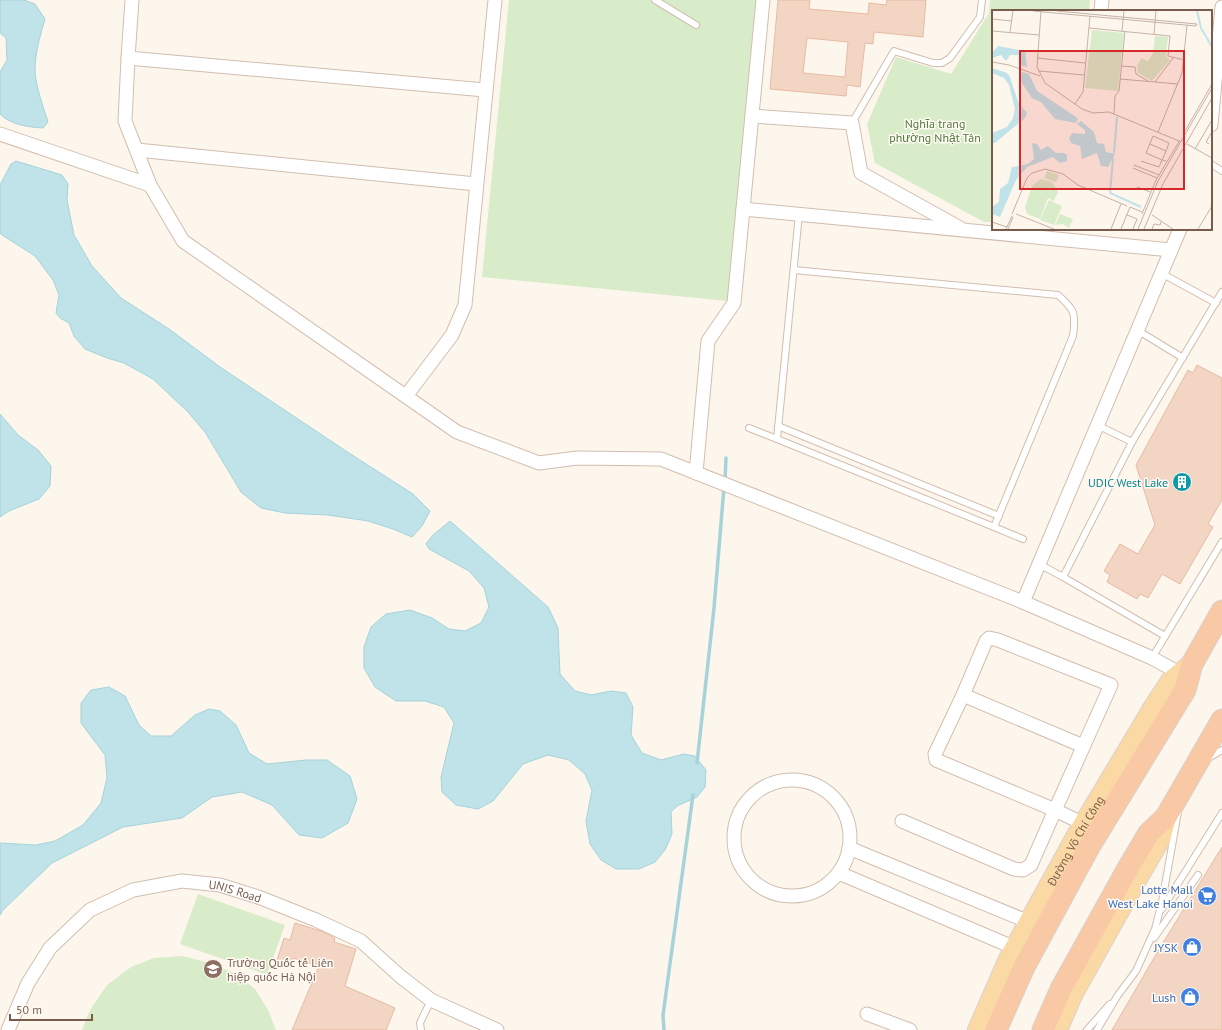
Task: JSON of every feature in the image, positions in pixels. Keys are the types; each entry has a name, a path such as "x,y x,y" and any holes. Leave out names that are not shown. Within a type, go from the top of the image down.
{"highway":[{"name":"Đường Võ Chí Công","path":"996,1030 1024,967 1089,846 1185,690 1186,669 1222,611"},
{"path":"1043,1030 1061,989 1127,870 1149,833 1166,817 1222,720"}],"main road":[{"name":"Đường Võ Chí Công","path":"978,1030 1009,959 1084,824 1171,681 1186,669"},
{"path":"1057,1030 1072,995 1160,839 1166,817"}],"street":[{"path":"132,0 125,120 150,185 183,241 457,432 539,463 577,458 661,459 1023,602 1152,658 1186,669"},
{"path":"406,396 452,335 465,305 495,0"},
{"path":"696,473 708,341 734,303 763,0"},
{"path":"1101,10 1102,0"},
{"path":"1212,105 1214,65 1222,6"},
{"path":"128,58 485,90"},
{"path":"752,116 852,123 861,172 965,231"},
{"path":"0,134 150,185"},
{"path":"136,150 476,184"},
{"path":"742,209 965,231 1007,232 1171,250"},
{"path":"1023,602 1180,230"},
{"path":"902,821 1014,869 1023,870 1031,865 1055,810 1083,746 1111,685 990,638 986,641 964,696 938,748 935,757 936,760 1055,810 1084,824"},
{"path":"964,696 1083,746"},
{"path":"787,780 807,781 825,789 840,803 849,821 851,841 849,848 846,860 836,876 822,888 805,894 787,896 769,891 753,881 742,867 735,850 734,831 740,812 751,796 768,784 787,780"},
{"path":"849,848 1029,922"},
{"path":"838,873 1015,948"},
{"name":"UNIS Road","path":"8,1030 28,983 50,948 90,910 133,890 182,881 220,885 261,898 316,920 361,941 401,977 431,1000 497,1030"},
{"path":"867,1014 910,1030"}],"lane":[{"path":"655,0 696,25"},
{"path":"852,123 894,51 933,63 942,63 950,58 980,17 982,0"},
{"path":"1212,165 1222,170"},
{"path":"777,440 799,214"},
{"path":"794,270 1058,295 1070,306 1075,318 1073,336 994,527"},
{"path":"1161,273 1216,303"},
{"path":"1063,577 1132,442 1222,292"},
{"path":"1137,330 1183,358"},
{"path":"1097,425 1132,442"},
{"path":"778,426 999,516"},
{"path":"749,428 1023,539"},
{"path":"880,481 885,469"},
{"path":"1152,658 1222,542"},
{"path":"1039,564 1166,636"},
{"path":"1194,768 1222,750"},
{"path":"1087,1030 1118,995 1136,971 1155,929 1183,788"},
{"path":"1159,914 1222,813"},
{"path":"1146,949 1198,875"},
{"path":"1097,1030 1118,995"},
{"path":"421,1030 420,1023 431,1000"}],"green space":[{"path":"509,0 760,0 728,301 482,277"},
{"name":"Nghĩa trang phường Nhật Tân","path":"990,0 1090,0 1089,10 992,10 992,222 984,222 875,163 867,124 896,57 951,74 989,13"},
{"path":"198,894 285,925 267,975 180,944"},
{"path":"182,956 210,963 236,974 255,989 268,1010 276,1030 82,1030 90,1010 107,985 131,967 154,958"}],"water":[{"path":"0,0 24,0 35,4 45,19 35,64 35,76 48,122 43,128 14,123 4,118 0,114 0,72 7,60 6,38 0,33"},
{"path":"16,161 62,175 68,184 67,200 74,235 92,266 121,298 169,329 220,367 413,494 430,511 422,526 412,537 368,521 328,515 285,513 261,508 241,492 205,432 187,411 153,379 124,363 85,349 74,336 69,323 60,318 56,313 59,295 53,280 35,256 0,233 0,185 11,164"},
{"path":"0,414 18,435 38,450 51,466 50,486 39,499 9,511 0,517"},
{"path":"450,521 548,607 558,628 560,674 575,691 591,695 611,691 626,693 633,707 631,735 642,753 661,760 684,754 695,756 706,770 705,787 697,797 677,806 671,812 672,834 665,850 655,862 639,869 616,869 601,860 590,844 586,821 592,790 585,774 569,760 548,755 523,764 493,801 478,809 456,805 442,792 441,777 454,723 444,707 425,701 396,701 375,687 364,668 364,647 371,627 386,614 410,610 432,618 449,629 465,631 481,623 489,607 484,588 469,571 429,549 426,544 433,535"},
{"path":"109,687 125,696 139,725 151,736 171,736 195,715 209,709 220,711 236,725 249,753 267,764 306,760 327,760 350,776 357,799 348,823 322,838 299,835 272,805 242,792 212,797 182,818 123,827 52,863 3,910 0,915 0,843 36,845 55,841 83,825 101,803 107,778 105,755 81,723 81,703 91,690"}],"building":[{"path":"778,0 810,0 809,9 868,14 869,3 886,5 887,0 926,0 923,37 874,32 873,44 865,43 860,87 847,85 846,96 770,89","holes":["807,38 848,42 845,77 803,73"]},
{"name":"UDIC West Lake","path":"1197,365 1222,378 1222,500 1208,524 1213,527 1180,584 1162,574 1148,598 1140,594 1137,599 1107,582 1110,575 1104,571 1120,544 1138,554 1155,525 1136,465 1188,370 1193,373"},
{"name":"Lotte Mall West Lake Hanoi","path":"1222,847 1222,1030 1112,1030 1161,946"},
{"path":"295,923 321,931 335,938 334,942 356,949 345,986 395,1008 386,1030 292,1030 319,966 293,958 291,965 277,960 284,938 290,940"}],"waterway":[{"path":"725,481 726,458"},
{"path":"697,763 714,608 724,487"},
{"path":"664,1030 663,1015 693,795"}],"place":[{"name":"UDIC West Lake","path":"1182,482"},
{"name":"Lotte Mall West Lake Hanoi","path":"1207,896"},
{"name":"JYSK","path":"1192,947"},
{"name":"Trường Quốc tế Liên hiệp quốc Hà Nội","path":"213,969"},
{"name":"Lush","path":"1190,997"}]}
